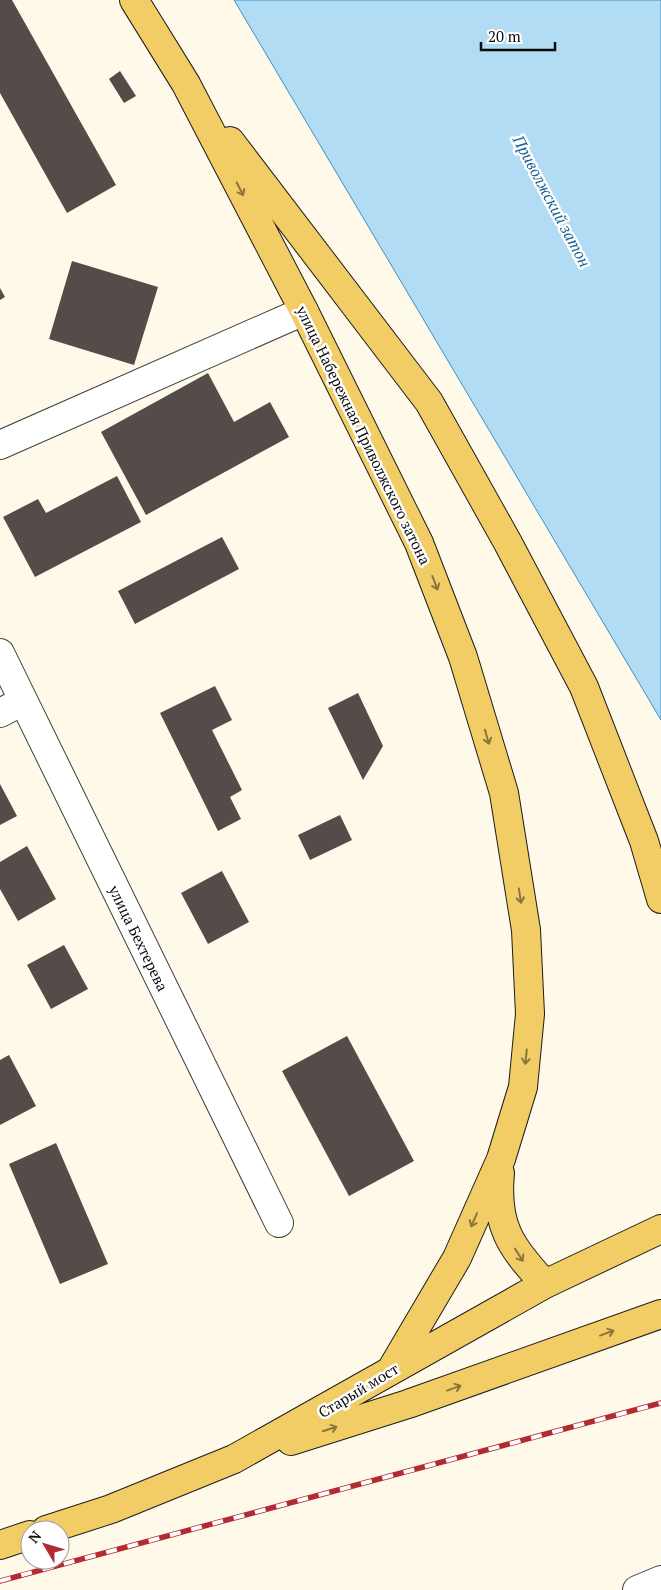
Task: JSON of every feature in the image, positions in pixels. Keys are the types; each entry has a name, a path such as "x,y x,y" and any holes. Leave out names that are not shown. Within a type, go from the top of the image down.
{"main road":[{"name":"улица Набережная Приволжского затона","path":"134,0 186,84 304,311 419,543 464,657 504,793 526,930 530,1014 523,1087 501,1159 457,1258 391,1370"},
{"name":"улица Набережная Приволжского затона","path":"186,84 429,402 508,543 584,687 653,848 661,899"},
{"path":"501,1159 498,1197 502,1226 521,1260 545,1284"},
{"name":"Старый мост","path":"70,1522 111,1509 234,1459 545,1284 661,1229"},
{"path":"234,1459 408,1404 661,1314"},
{"path":"391,1370 408,1404"},
{"path":"0,1545 20,1538"}],"street":[{"path":"0,445 304,311"},
{"name":"улица Бехтерева","path":"0,653 11,707 279,1223"},
{"path":"637,1590 661,1580"}],"water":[{"name":"Приволжский затон","path":"234,0 661,0 661,720"}],"building":[{"path":"0,0 12,0 116,185 67,213 0,93"},
{"path":"120,71 136,96 124,103 109,79"},
{"path":"72,261 158,287 134,365 49,339"},
{"path":"0,288 5,297 0,300"},
{"path":"208,373 234,422 270,402 289,437 146,515 101,432"},
{"path":"117,476 141,522 35,577 3,517 38,499 46,513"},
{"path":"222,537 239,569 135,624 118,591"},
{"path":"215,686 232,720 212,730 242,790 230,797 241,819 218,831 160,713"},
{"path":"358,693 383,746 363,780 328,708"},
{"path":"0,784 17,816 0,825"},
{"path":"340,815 352,840 310,860 298,835"},
{"path":"27,846 56,899 18,921 0,889 0,862"},
{"path":"222,871 249,922 208,944 181,893"},
{"path":"64,945 88,989 51,1009 27,965"},
{"path":"347,1036 414,1161 349,1196 282,1071"},
{"path":"9,1055 36,1106 0,1125 0,1060"},
{"path":"56,1143 108,1264 60,1284 9,1164"}],"railway":[{"path":"0,1581 661,1403"}]}
